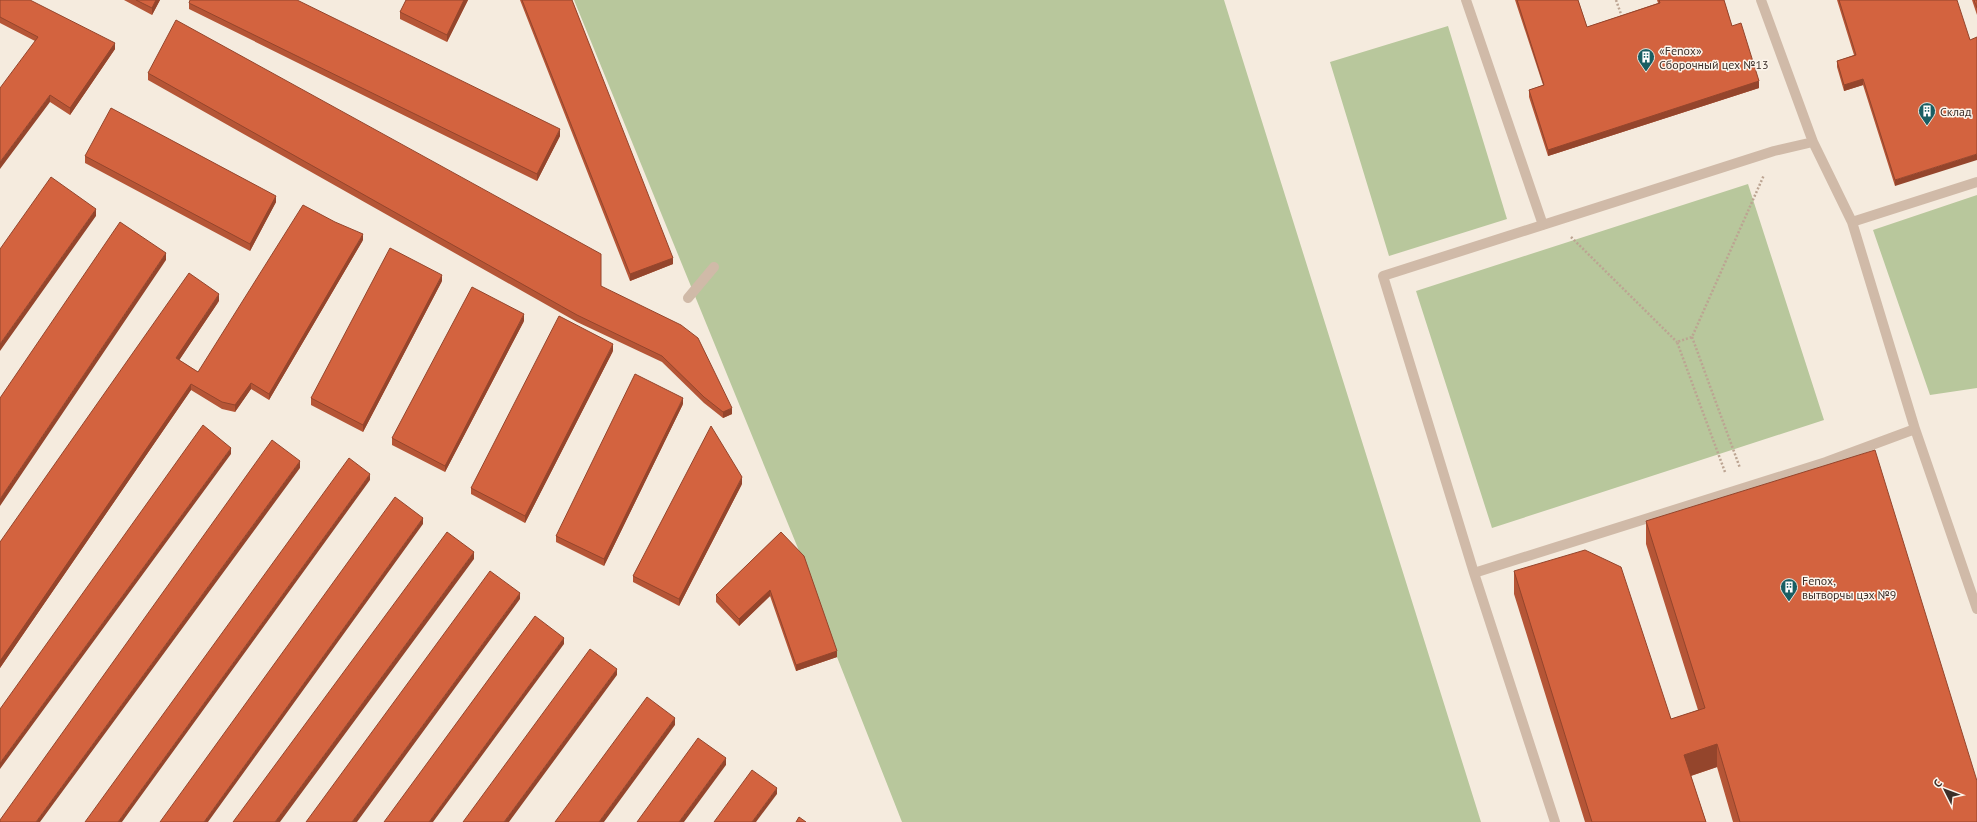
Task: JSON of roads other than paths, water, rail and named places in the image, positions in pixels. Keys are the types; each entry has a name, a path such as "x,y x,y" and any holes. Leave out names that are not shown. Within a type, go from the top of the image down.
{"lane":[{"path":"1466,0 1543,225"},
{"path":"1764,1 1813,142 1852,222 1915,428 1977,609"},
{"path":"1555,822 1474,573 1383,276 1774,151 1813,142"},
{"path":"1852,222 1977,182"},
{"path":"688,298 714,267"},
{"path":"1474,573 1826,462 1915,428"}],"place":[{"name":"«Fenox» Сборочный цех №13","path":"1646,72"},
{"name":"Склад","path":"1927,126"},
{"name":"Fenox, вытворчы цэх №9","path":"1789,602"}]}
